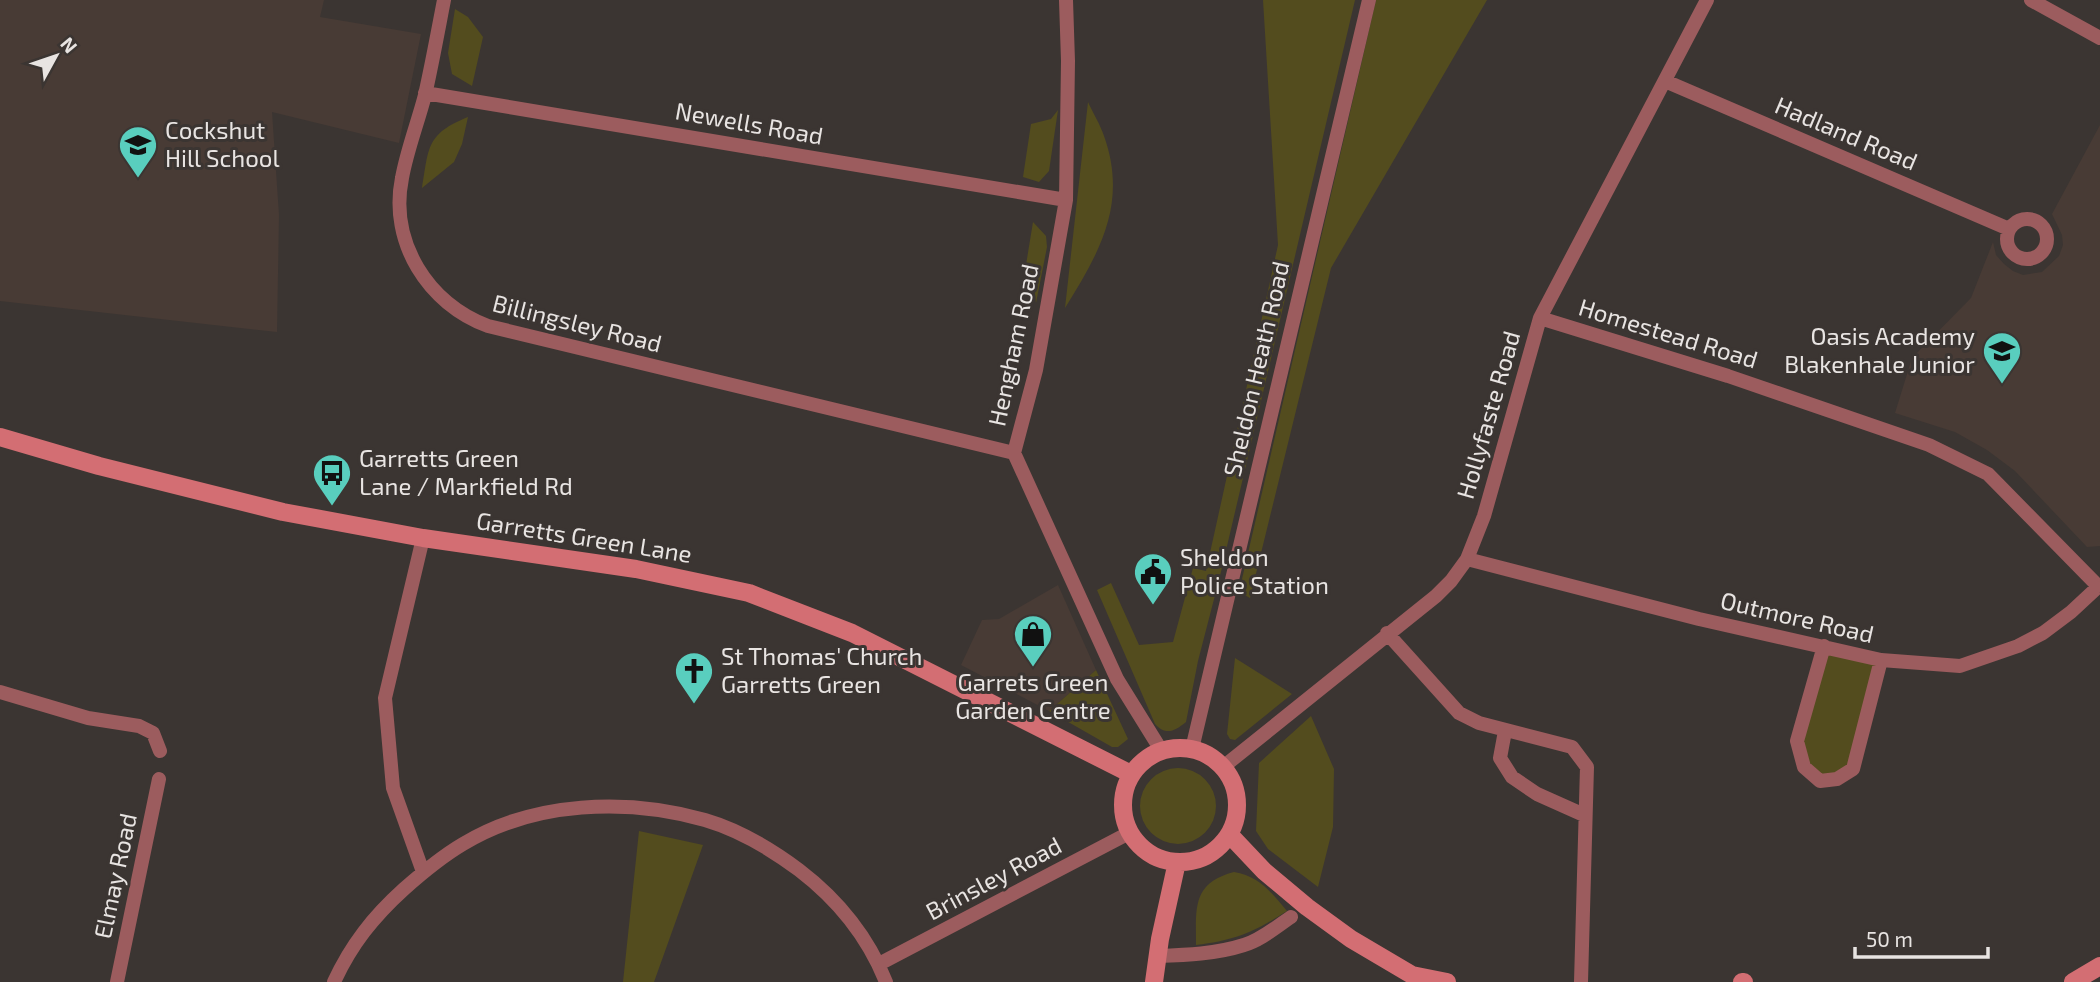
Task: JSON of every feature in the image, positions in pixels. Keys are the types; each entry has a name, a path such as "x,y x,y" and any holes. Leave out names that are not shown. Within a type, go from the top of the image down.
{"street":[{"name":"Billingsley Road","path":"444,0 425,93 401,179 400,212 406,244 422,276 457,312 488,326 1014,453"},
{"name":"Hengham Road","path":"1066,0 1069,61 1066,200 1036,370 1014,453 1116,679 1161,750"},
{"name":"Sheldon Heath Road","path":"1192,749 1369,0"},
{"name":"Hollyfaste Road","path":"1223,767 1436,596 1467,559 1484,516 1540,318 1707,0"},
{"path":"2031,0 2100,38"},
{"name":"Hadland Road","path":"1665,81 2009,229"},
{"name":"Newells Road","path":"425,93 1066,200"},
{"name":"Homestead Road","path":"1540,318 1728,376 1929,445 1988,474 2099,585"},
{"name":"Garretts Green Lane","path":"0,437 204,494 283,512 423,538 636,569 749,593 852,633 1131,774"},
{"path":"422,872 393,788 385,698 423,538"},
{"name":"Outmore Road","path":"1467,559 1699,619 1881,660 1960,666 2006,650 2043,633 2071,612 2099,585"},
{"path":"1387,633 1459,713 1505,731 1572,747 1587,767 1581,982"},
{"path":"1824,646 1797,741 1804,767 1820,781 1836,779 1853,769 1881,660"},
{"path":"0,692 88,718 139,726 153,733 160,751"},
{"path":"1505,731 1500,758 1512,777 1537,794 1584,815"},
{"path":"1177,747 1192,749 1212,758 1223,767 1233,783 1237,802 1235,821 1230,834 1209,854 1194,860 1177,862 1155,857 1129,833 1122,809 1126,785 1141,762 1161,750 1177,747"},
{"name":"Elmay Road","path":"117,982 159,779"},
{"path":"334,982 344,959 360,934 380,911 422,872 463,844 503,825 589,806 619,807 706,820 746,836 777,854 820,886 853,923 879,964 886,982"},
{"name":"Brinsley Road","path":"879,964 1129,833"},
{"path":"1230,834 1264,870 1307,907 1351,939 1411,979 1447,982"},
{"path":"1154,982 1177,862"},
{"path":"1157,956 1207,953 1245,945 1269,933 1291,917"},
{"path":"2073,982 2100,966"}],"shaded area":[{"name":"Cockshut Hill School","path":"0,0 324,0 320,17 421,34 399,143 272,112 279,215 277,332 0,301"},
{"path":"1263,0 1355,0 1198,661 1186,722 1167,731 1155,724 1097,590 1111,583 1139,645 1173,642 1193,568 1206,571 1278,245"},
{"path":"1376,0 1487,0 1331,268 1250,598 1239,592"},
{"path":"455,9 468,17 483,37 472,86 452,74 448,53"},
{"path":"1088,102 1111,160 1111,205 1099,247 1065,308"},
{"path":"1058,110 1049,171 1039,182 1023,177 1031,124 1051,119"},
{"path":"468,117 462,144 454,162 422,188 426,162 437,136 454,123"},
{"name":"Oasis Academy Blakenhale Junior","path":"2100,125 2100,546 2087,547 2015,471 1987,450 1955,432 1895,413 1912,358 1971,298 1993,242 1996,255 2004,264 2023,275 2042,272 2059,256 2063,245 2062,235 2052,214"},
{"path":"1033,222 1046,236 1047,247 1036,303 1033,280 1025,271"},
{"path":"1058,585 1096,670 1049,711 961,665 982,620 999,619"},
{"path":"1824,646 1881,660 1853,769 1820,781 1797,741"},
{"path":"1235,658 1292,694 1235,740 1230,739 1227,734"},
{"path":"1096,670 1128,739 1118,747 1112,747 1049,711"},
{"path":"1311,716 1334,769 1333,827 1318,887 1268,849 1256,831 1259,763"},
{"path":"1171,768 1185,768 1199,774 1210,785 1216,806 1213,821 1205,833 1185,844 1171,844 1157,838 1146,827 1140,813 1140,799 1146,785 1157,774"},
{"path":"639,831 703,845 654,982 623,982"},
{"path":"1234,872 1258,881 1287,911 1244,934 1196,945 1199,899 1210,883"}],"place":[{"name":"Cockshut Hill School","path":"138,179"},
{"name":"Oasis Academy Blakenhale Junior","path":"2002,385"},
{"name":"Garretts Green Lane / Markfield Rd","path":"332,507"},
{"name":"Sheldon Police Station","path":"1153,606"},
{"name":"Garrets Green Garden Centre","path":"1033,668"},
{"name":"St Thomas' Church Garretts Green","path":"694,705"}]}
